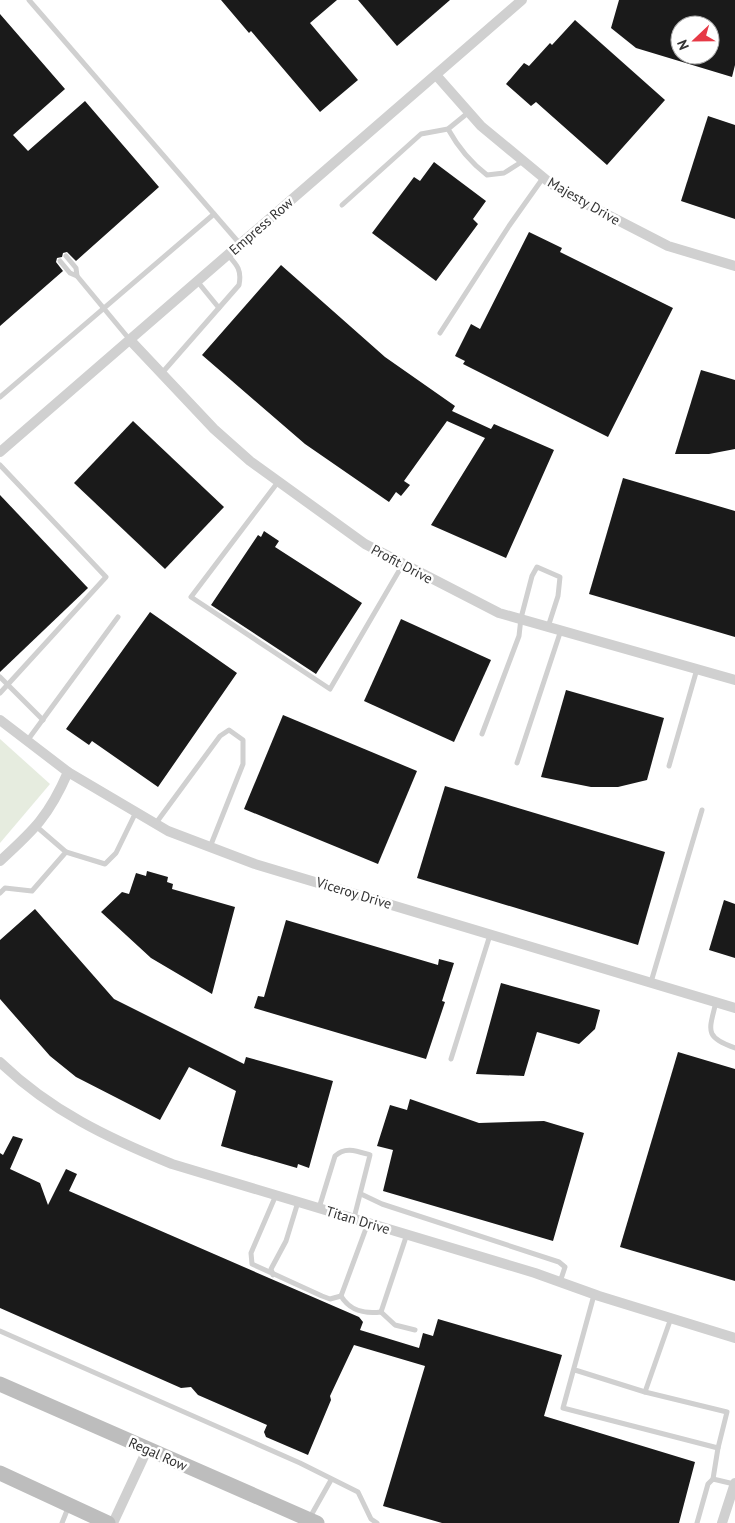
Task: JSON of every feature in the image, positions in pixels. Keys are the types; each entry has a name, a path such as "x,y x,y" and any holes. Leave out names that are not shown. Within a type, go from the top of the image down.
{"main road":[{"name":"Regal Row","path":"0,1384 147,1450 313,1521"},
{"path":"0,1473 108,1523"}],"street":[{"name":"Empress Row","path":"1,450 522,0"},
{"name":"Majesty Drive","path":"436,75 481,126 544,178 592,208 668,246 735,266"},
{"name":"Profit Drive","path":"130,340 214,429 278,482 365,544 499,612 735,680"},
{"name":"Viceroy Drive","path":"0,720 68,772 168,831 255,864 735,1008"},
{"path":"0,861 37,827 57,798 68,772"},
{"name":"Titan Drive","path":"0,1062 37,1094 80,1124 172,1164 407,1234 735,1338"},
{"path":"113,1523 147,1450"},
{"path":"722,1523 730,1513 735,1484"}],"lane":[{"path":"29,0 240,244"},
{"path":"342,205 422,134 448,129 469,112"},
{"path":"448,129 457,145 473,164 487,175 504,172 523,160"},
{"path":"440,333 509,226 544,178"},
{"path":"0,398 214,214"},
{"path":"162,373 239,285 241,274 239,268 228,255"},
{"path":"66,256 76,268 78,276 130,340"},
{"path":"60,261 70,273 78,276"},
{"path":"197,281 219,308"},
{"path":"0,465 106,577 0,693"},
{"path":"278,482 191,597 330,689 403,564"},
{"path":"482,734 519,636 521,618 532,576 537,567 560,577 558,596 548,627"},
{"path":"28,741 118,617"},
{"path":"517,763 561,630"},
{"path":"669,766 697,669"},
{"path":"0,678 43,720"},
{"path":"156,823 220,736 229,730 242,740 243,764 210,847"},
{"path":"651,982 702,810"},
{"path":"37,827 66,852 105,864 116,853 136,811"},
{"path":"0,893 5,888 32,891 66,852"},
{"path":"450,1059 490,934"},
{"path":"716,1002 709,1030 717,1042 735,1048"},
{"path":"319,1208 335,1156 339,1152 354,1150 370,1155 354,1218"},
{"path":"361,1194 382,1204 559,1262 565,1267 560,1282"},
{"path":"276,1195 251,1253 250,1260 252,1264 272,1275 330,1299 340,1296"},
{"path":"272,1275 272,1269 286,1241 298,1202"},
{"path":"340,1296 368,1223"},
{"path":"381,1312 407,1234"},
{"path":"594,1294 563,1408 718,1448"},
{"path":"340,1296 346,1305 360,1312 381,1312 395,1325 416,1330"},
{"path":"645,1392 671,1318"},
{"path":"0,1331 300,1463 358,1492 371,1519 377,1523"},
{"path":"574,1370 645,1392 727,1412 718,1448 714,1479 708,1484 697,1523"},
{"path":"714,1479 735,1484"},
{"path":"313,1521 331,1480"},
{"path":"62,1523 69,1505"}],"shaded area":[{"path":"0,739 50,784 0,843"}],"building":[{"path":"221,0 337,0 310,23 358,80 320,112 251,31 249,33"},
{"path":"358,0 450,0 397,46"},
{"path":"619,0 735,0 735,65 732,77 692,65 720,65 720,15 670,15 670,58 636,48 611,28"},
{"path":"0,14 65,89 13,135 28,151 85,101 159,187 76,261 67,252 63,253 62,257 57,258 56,262 63,271 0,326"},
{"path":"575,20 665,100 607,165 536,102 531,106 506,84 524,63 529,66"},
{"path":"708,116 735,125 735,219 681,201"},
{"path":"434,162 486,201 473,219 478,224 436,281 372,233 414,177 420,181"},
{"path":"529,232 562,248 560,252 673,308 608,437 463,364 465,361 455,356 471,324 480,329"},
{"path":"281,265 385,357 455,406 452,411 491,429 494,424 554,450 506,558 431,525 485,438 447,421 404,481 410,485 401,496 396,492 389,502 305,444 202,355"},
{"path":"701,370 735,380 735,449 709,454 675,454"},
{"path":"133,421 224,507 165,569 74,483"},
{"path":"623,478 735,511 735,637 589,594"},
{"path":"0,495 88,588 0,672"},
{"path":"264,531 279,541 275,547 362,603 316,674 211,605 258,535 261,537"},
{"path":"150,612 237,673 158,787 92,741 89,745 66,729"},
{"path":"401,619 491,660 454,742 364,701"},
{"path":"566,690 664,718 647,780 618,787 591,787 541,777"},
{"path":"283,715 417,771 378,864 244,809"},
{"path":"445,786 665,852 638,945 417,878"},
{"path":"147,871 168,877 167,882 173,884 172,889 235,907 212,994 151,958 101,912 122,892 129,894 136,873 146,876"},
{"path":"724,900 735,904 735,958 709,950"},
{"path":"35,909 114,999 244,1064 246,1057 333,1081 309,1168 298,1164 297,1168 221,1146 236,1091 189,1067 160,1120 76,1077 50,1056 0,999 0,940"},
{"path":"286,920 438,965 439,959 454,963 442,1001 445,1002 426,1059 254,1008 258,996 264,997"},
{"path":"501,983 600,1010 595,1029 579,1044 537,1032 524,1076 476,1074"},
{"path":"678,1052 735,1069 735,1281 620,1247"},
{"path":"410,1099 479,1123 544,1121 584,1133 553,1241 383,1191 393,1150 377,1146 390,1105 407,1110"},
{"path":"13,1136 23,1139 10,1169 40,1183 48,1205 66,1169 77,1174 69,1191 359,1317 363,1322 360,1330 419,1348 423,1333 433,1336 438,1319 562,1355 544,1416 695,1462 679,1523 442,1523 383,1506 425,1366 354,1345 330,1396 331,1400 308,1455 266,1437 264,1432 267,1425 198,1395 191,1387 181,1388 0,1308 0,1153 3,1155"}]}
